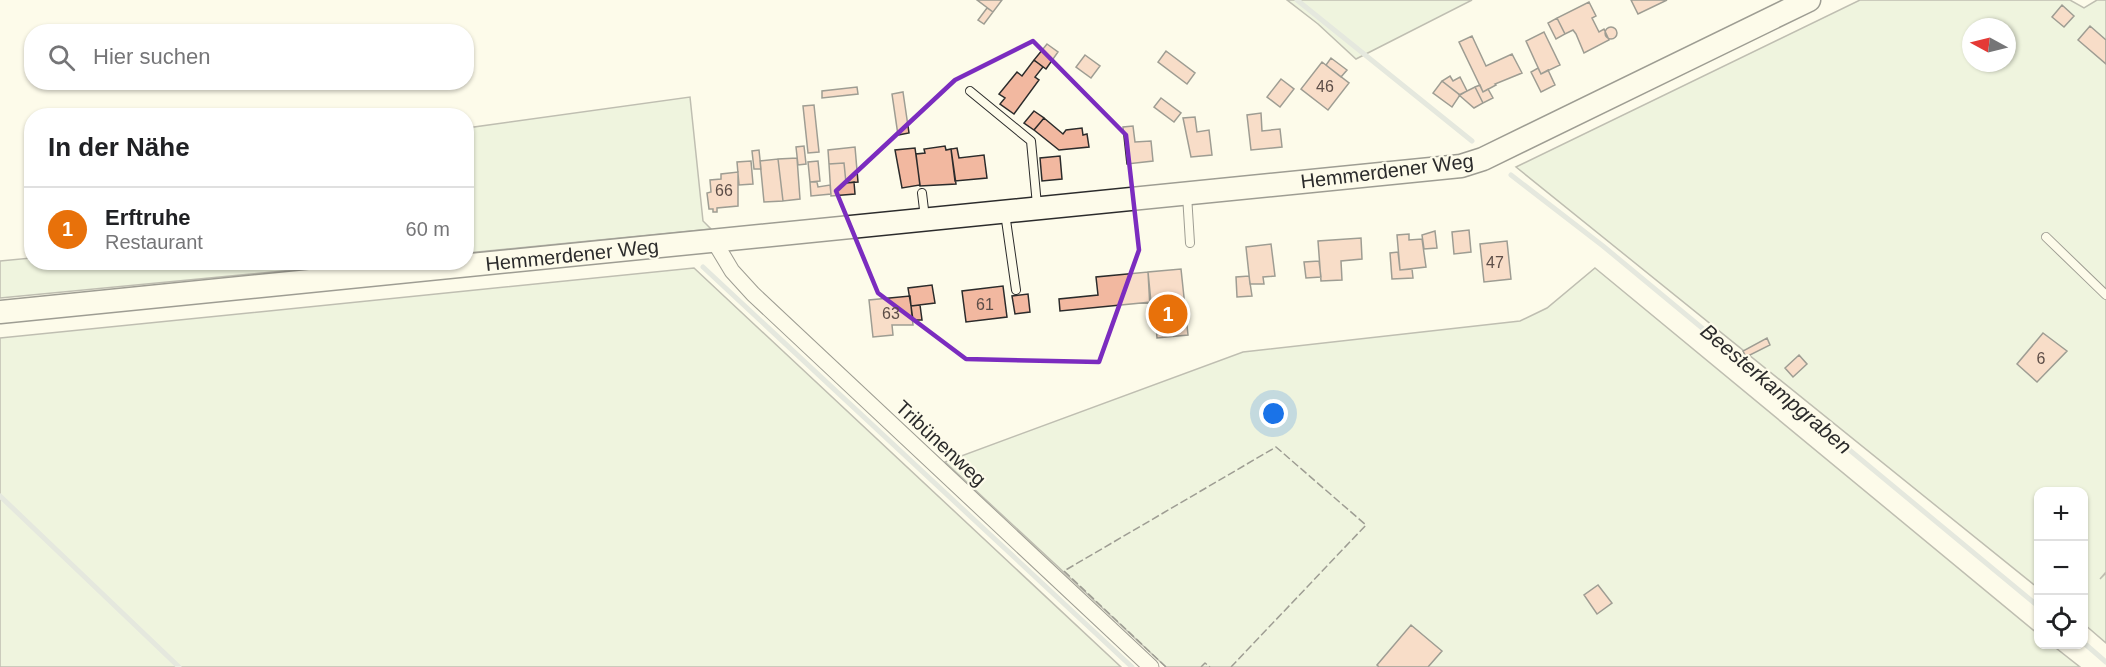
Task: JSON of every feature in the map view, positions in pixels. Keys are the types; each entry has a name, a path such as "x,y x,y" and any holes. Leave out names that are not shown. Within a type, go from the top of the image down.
{"main road":[{"name":"Hemmerdener Weg","path":"474,265 1472,164 1809,0"},
{"name":"Hemmerdener Weg","path":"0,312 422,270"}],"street":[{"name":"Tribünenweg","path":"714,241 732,271 748,289 1151,667"}],"lane":[{"path":"970,92 1031,141 1037,208"},
{"path":"922,193 925,219"},
{"path":"1186,194 1190,243"},
{"path":"1005,212 1016,290"},
{"path":"2046,237 2106,295"}],"highlighted area":[{"path":"1033,41 1126,135 1139,250 1099,362 966,359 878,293 836,191 955,80"}],"green space":[{"path":"1287,0 1472,0 1356,59 1318,24"},
{"path":"1860,0 2070,0 2084,8 2097,0 2106,0 2106,572 2100,579 2106,573 2106,643 2088,627 2088,487 2034,487 2034,585 1516,167"},
{"path":"690,97 703,221 711,229 474,252 474,127"},
{"path":"24,259 24,270 293,270 0,298 0,261"},
{"path":"694,268 1121,667 0,667 0,338"},
{"path":"1595,268 2034,631 2034,649 2057,649 2080,667 1166,667 945,462 1243,352 1520,321 1547,308"}],"building":[{"path":"977,0 1002,0 993,12"},
{"path":"1631,0 1667,0 1638,14"},
{"path":"1589,2 1596,16 1592,18 1599,32 1604,29 1609,40 1584,53 1573,30 1565,34 1557,18"},
{"path":"2062,5 2074,16 2064,27 2052,17"},
{"path":"987,8 993,12 984,24 978,20"},
{"path":"1557,18 1565,34 1556,39 1548,23"},
{"path":"2090,26 2106,40 2106,64 2078,40"},
{"path":"1613,27 1617,33 1613,39 1609,39 1605,31"},
{"path":"1544,32 1560,65 1541,74 1526,41"},
{"path":"1472,36 1486,66 1512,54 1522,73 1495,84 1483,92 1459,42"},
{"path":"1047,44 1058,52 1046,69 1034,60"},
{"path":"1166,51 1195,73 1187,84 1158,62"},
{"path":"1085,55 1100,66 1091,78 1076,67"},
{"path":"1331,58 1347,70 1341,77 1326,65"},
{"path":"1034,60 1043,67 1035,77 1039,80 1014,114 1000,104 1005,98 999,94 1017,72 1022,76"},
{"path":"1322,62 1349,83 1328,110 1301,89"},
{"path":"1538,68 1541,74 1548,70 1555,85 1541,92 1531,72"},
{"path":"1450,76 1453,81 1460,77 1467,91 1460,95 1442,81"},
{"path":"1281,79 1294,89 1280,107 1267,97"},
{"path":"1442,81 1460,95 1452,107 1433,93"},
{"path":"1480,85 1483,92 1488,89 1493,98 1483,103 1475,87"},
{"path":"857,87 858,94 822,98 822,91"},
{"path":"1475,87 1483,103 1474,108 1459,95"},
{"path":"903,92 909,133 898,135 892,94"},
{"path":"1161,98 1181,113 1174,122 1154,107"},
{"path":"814,105 819,152 808,153 803,106"},
{"path":"1034,111 1044,118 1034,130 1024,123"},
{"path":"1261,113 1262,131 1280,129 1282,147 1251,150 1247,115"},
{"path":"1195,117 1197,132 1209,130 1212,155 1191,157 1183,118"},
{"path":"1044,118 1063,134 1066,130 1082,128 1083,135 1087,134 1089,147 1059,150 1034,130"},
{"path":"1133,126 1135,142 1151,141 1153,161 1127,164 1123,127"},
{"path":"804,146 806,164 798,165 796,147"},
{"path":"945,146 946,150 951,149 956,184 920,186 916,154 925,153 924,149"},
{"path":"855,147 858,182 846,183 844,163 829,164 828,150"},
{"path":"915,148 920,185 902,188 895,150"},
{"path":"957,148 959,158 984,155 987,178 955,181 951,149"},
{"path":"759,150 761,169 754,169 752,151"},
{"path":"1060,156 1062,179 1042,181 1040,158"},
{"path":"797,158 800,199 783,201 778,159"},
{"path":"778,159 783,201 764,202 760,161"},
{"path":"751,161 753,184 739,185 737,162"},
{"path":"818,161 820,181 810,182 808,162"},
{"path":"844,163 846,183 854,182 855,194 831,196 829,164"},
{"path":"738,172 738,206 717,208 717,212 713,212 713,209 709,209 707,193 711,192 710,180 721,179 721,174"},
{"path":"810,182 817,182 818,187 830,185 831,194 811,196"},
{"path":"1469,230 1471,252 1454,254 1452,232"},
{"path":"1435,231 1437,248 1424,249 1422,235"},
{"path":"1409,234 1409,240 1422,239 1426,267 1400,270 1397,235"},
{"path":"1361,238 1362,259 1341,261 1342,280 1321,281 1318,241"},
{"path":"1507,241 1511,279 1484,282 1480,244"},
{"path":"1271,244 1275,276 1263,277 1264,284 1250,284 1246,247"},
{"path":"1398,252 1400,270 1412,269 1413,278 1392,279 1390,253"},
{"path":"1319,261 1321,277 1306,278 1304,262"},
{"path":"1181,269 1188,335 1157,338 1156,326 1151,326 1148,272"},
{"path":"1148,272 1151,302 1060,311 1059,299 1098,295 1096,277"},
{"path":"1249,276 1252,296 1237,297 1236,277"},
{"path":"932,285 935,303 911,306 908,288"},
{"path":"1003,286 1007,317 966,322 962,291"},
{"path":"1028,294 1030,312 1015,314 1012,296"},
{"path":"910,296 913,325 892,325 893,335 873,337 869,300"},
{"path":"920,305 922,320 913,320 911,306"},
{"path":"2043,333 2067,351 2037,382 2017,364"},
{"path":"1767,338 1770,345 1746,357 1743,351"},
{"path":"1799,355 1807,364 1793,377 1785,368"},
{"path":"1598,585 1612,603 1597,614 1584,595"},
{"path":"1411,625 1442,651 1428,667 1379,667 1377,665"}],"waterway":[{"name":"Beesterkampgraben","path":"1297,0 1472,141"},
{"name":"Beesterkampgraben","path":"1511,175 1603,246 2034,603"},
{"path":"703,267 1132,667"},
{"path":"0,496 179,667"},
{"name":"Beesterkampgraben","path":"2088,646 2106,662"}],"fence":[{"path":"1166,667 1064,571 1276,447 1366,525 1231,667"},
{"path":"1201,667 1205,663 1210,667"}],"place":[{"name":"Erftruhe","path":"1168,314"}]}
